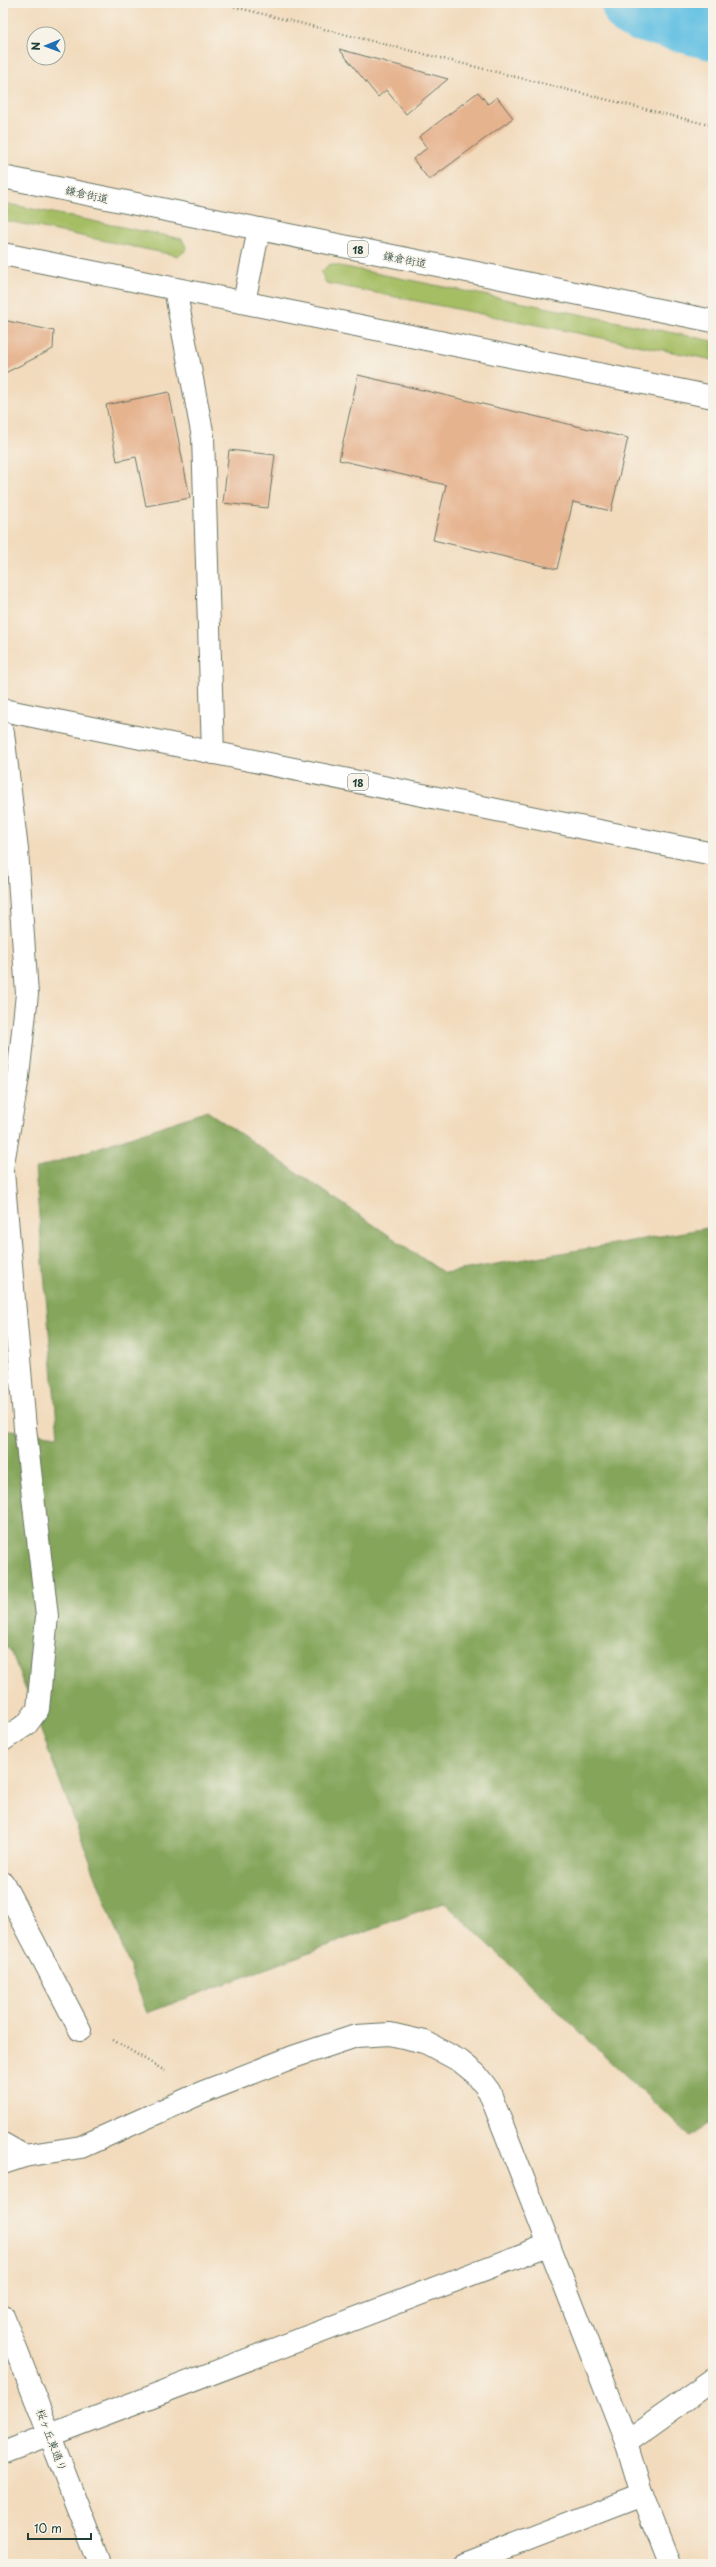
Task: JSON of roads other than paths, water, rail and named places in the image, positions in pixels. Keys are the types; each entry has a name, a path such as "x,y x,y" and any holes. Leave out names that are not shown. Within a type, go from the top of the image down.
{"street":[{"name":"鎌倉街道","path":"3,177 713,321"},
{"path":"244,302 259,229"},
{"path":"3,254 713,397"},
{"path":"175,289 203,437 213,753"},
{"name":"18","path":"3,710 713,854"},
{"path":"3,733 17,850 27,994 18,1077 3,1163"},
{"path":"3,1172 25,1428 47,1616 38,1709 27,1724 3,1740"},
{"path":"3,1883 80,2030"},
{"path":"3,2163 24,2156 81,2147 201,2093 293,2057 356,2036 390,2034 425,2042 460,2061 476,2074 488,2091 626,2442 642,2495 669,2564"},
{"path":"3,2144 24,2156"},
{"path":"3,2453 548,2245"},
{"name":"桜ヶ丘東通り","path":"3,2316 51,2435 100,2564"},
{"path":"626,2442 713,2380"},
{"path":"464,2564 642,2495"}],"waterway":[{"path":"639,3 713,22"}]}
